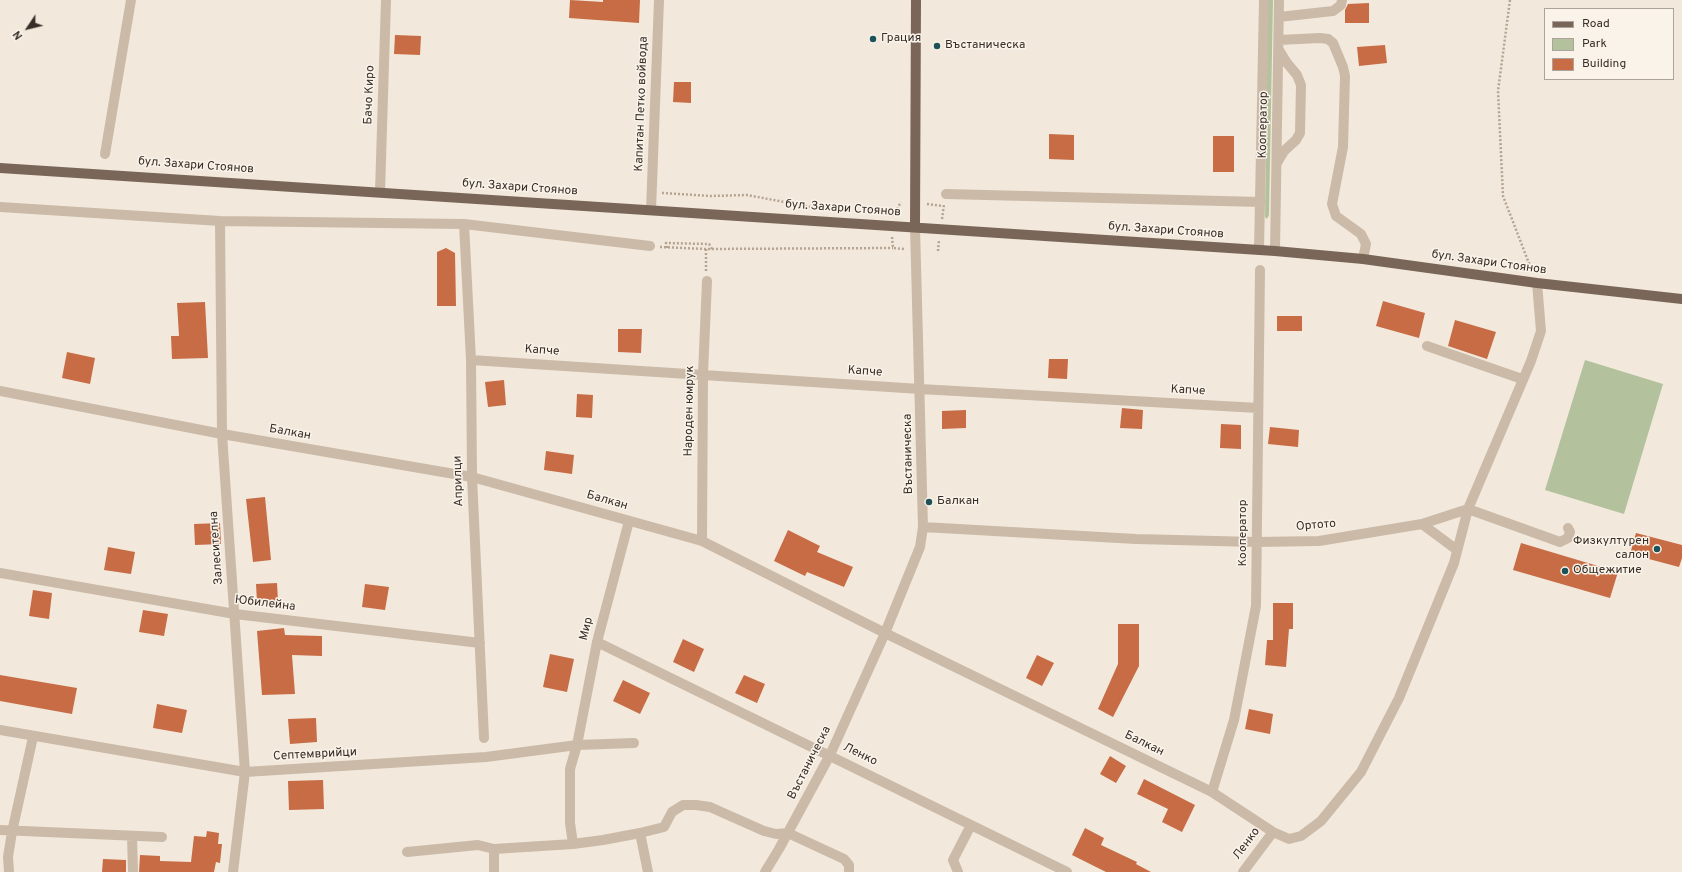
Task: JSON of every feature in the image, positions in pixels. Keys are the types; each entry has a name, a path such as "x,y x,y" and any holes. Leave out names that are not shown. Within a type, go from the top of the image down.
{"main road":[{"name":"Въстаническа","path":"915,227 916,0"},
{"name":"бул. Захари Стоянов","path":"0,168 1275,251 1363,259 1537,283 1682,299"}],"street":[{"path":"104,154 131,0"},
{"name":"Бачо Киро","path":"380,192 386,0"},
{"name":"Капитан Петко войвода","path":"651,210 660,0"},
{"name":"Кооператор","path":"1260,250 1264,0"},
{"name":"Кооператор","path":"1275,251 1279,0"},
{"path":"1279,18 1333,10 1341,5 1342,0"},
{"path":"1276,165 1284,151 1296,140 1300,133 1301,101 1301,85 1297,75 1287,63 1279,45 1328,39 1333,43 1345,76 1343,147 1332,204 1336,216 1361,234 1366,244 1363,259"},
{"path":"946,194 1261,202"},
{"path":"0,207 220,221 464,224 650,246"},
{"name":"Залесителна","path":"220,221 222,434 246,772 233,872"},
{"name":"Априлци","path":"464,224 471,360 472,477 484,738"},
{"name":"Въстаническа","path":"765,872 830,755 885,633 920,547 923,527 915,227"},
{"name":"Кооператор","path":"1212,792 1234,720 1256,606 1260,270"},
{"name":"Народен юмрук","path":"702,541 703,374 706,281"},
{"path":"1422,524 1457,550 1468,509 1541,332 1537,283"},
{"path":"1427,346 1522,380"},
{"name":"Капче","path":"471,360 920,389 1258,408"},
{"name":"Балкан","path":"0,391 222,434 472,477 702,541 885,633 1212,792 1273,832 1289,840 1301,836 1321,821 1361,772 1399,698 1454,563 1457,550"},
{"path":"1468,509 1560,542 1568,538 1570,532 1568,528"},
{"name":"Ортото","path":"923,527 1136,539 1256,542 1319,541 1422,524 1468,509"},
{"name":"Мир","path":"573,844 570,823 570,769 577,745 597,642 629,521"},
{"name":"Юбилейна","path":"0,572 235,614 480,643"},
{"name":"Ленко","path":"597,642 971,824 1049,868 1067,872"},
{"name":"Септемврийци","path":"0,730 33,737 246,772 486,757 577,745 634,743"},
{"path":"9,872 8,857 12,832 33,737"},
{"path":"407,852 478,845 494,849 573,844 603,840 664,827 672,812 683,805 696,805 710,807 764,831 776,834 788,833 844,859 849,865 849,872"},
{"path":"958,872 953,860 971,824"},
{"path":"0,830 12,832 162,837"},
{"path":"640,832 648,872"},
{"name":"Ленко","path":"1242,872 1273,832"},
{"path":"132,836 133,872"},
{"path":"494,849 494,872"}],"path":[{"path":"1510,0 1498,91 1503,196 1537,283"},
{"path":"670,193 748,195 823,210"},
{"path":"928,204 944,206"},
{"path":"886,215 893,216"},
{"path":"667,248 666,243 709,244 712,250"},
{"path":"650,246 712,250 893,248"},
{"path":"706,249 706,281"}],"green space":[{"path":"1268,0 1273,0 1269,215 1267,219 1265,217"},
{"path":"1585,360 1663,384 1624,514 1545,490"}],"building":[{"path":"570,0 603,2 603,0 640,0 639,23 569,18"},
{"path":"1369,3 1369,23 1345,23 1345,10 1348,4"},
{"path":"395,35 421,36 420,55 394,54"},
{"path":"1385,45 1387,63 1359,66 1357,47"},
{"path":"674,82 691,82 691,103 673,102"},
{"path":"1049,134 1074,135 1074,160 1049,159"},
{"path":"1213,136 1234,136 1234,172 1213,172"},
{"path":"446,248 455,253 456,306 437,306 437,252"},
{"path":"1383,301 1425,313 1419,338 1376,326"},
{"path":"205,302 208,358 172,359 171,336 179,336 177,303"},
{"path":"1277,316 1302,316 1302,331 1277,331"},
{"path":"1455,320 1496,332 1487,359 1448,346"},
{"path":"618,329 642,329 641,353 618,352"},
{"path":"67,352 95,358 90,384 62,378"},
{"path":"1049,359 1068,359 1067,379 1048,378"},
{"path":"504,380 506,405 488,407 485,382"},
{"path":"577,394 593,395 592,418 576,417"},
{"path":"1122,408 1143,410 1142,429 1120,428"},
{"path":"966,410 966,428 942,429 942,411"},
{"path":"1221,424 1241,425 1241,449 1220,448"},
{"path":"1270,427 1299,430 1298,447 1268,444"},
{"path":"546,451 574,455 572,474 544,470"},
{"path":"265,497 271,560 253,562 246,499"},
{"path":"220,523 221,544 195,545 194,524"},
{"path":"788,530 820,546 817,552 853,567 844,587 807,572 805,576 774,561"},
{"name":"Физкултурен салон","path":"1636,533 1682,545 1682,558 1679,567 1630,554"},
{"name":"Общежитие","path":"1521,543 1618,572 1610,598 1513,570"},
{"path":"108,547 135,552 131,574 104,570"},
{"path":"277,583 278,601 257,602 256,584"},
{"path":"365,584 389,587 385,610 362,607"},
{"path":"33,590 52,593 49,619 29,616"},
{"path":"1273,603 1293,603 1293,629 1289,629 1286,667 1265,665 1267,640 1273,640"},
{"path":"143,610 168,614 164,636 139,632"},
{"path":"1118,624 1139,624 1139,666 1113,717 1098,709 1118,664"},
{"path":"284,628 285,635 322,636 322,656 292,655 295,694 262,695 257,631"},
{"path":"683,639 704,649 694,672 673,662"},
{"path":"550,654 574,659 567,692 543,687"},
{"path":"1037,655 1054,663 1042,686 1026,678"},
{"path":"0,675 77,688 72,714 0,701"},
{"path":"744,675 765,684 757,703 735,693"},
{"path":"623,680 650,693 640,714 613,701"},
{"path":"157,704 187,710 182,733 153,728"},
{"path":"1249,709 1273,714 1270,734 1245,729"},
{"path":"316,718 317,742 290,744 288,719"},
{"path":"1110,756 1126,766 1116,783 1100,774"},
{"path":"1144,779 1195,805 1182,832 1162,822 1168,809 1137,794"},
{"path":"323,780 324,809 289,810 288,781"},
{"path":"1085,828 1104,838 1101,845 1137,862 1136,864 1151,872 1106,872 1072,855"},
{"path":"207,831 219,833 218,844 222,844 220,863 216,862 214,872 139,872 140,855 160,856 160,861 191,862 194,836 206,837"},
{"path":"103,859 126,860 126,872 102,872"}],"place":[{"name":"Грация","path":"873,39"},
{"name":"Въстаническа","path":"937,46"},
{"name":"Балкан","path":"929,502"},
{"name":"Физкултурен салон","path":"1657,549"},
{"name":"Общежитие","path":"1565,571"}]}
